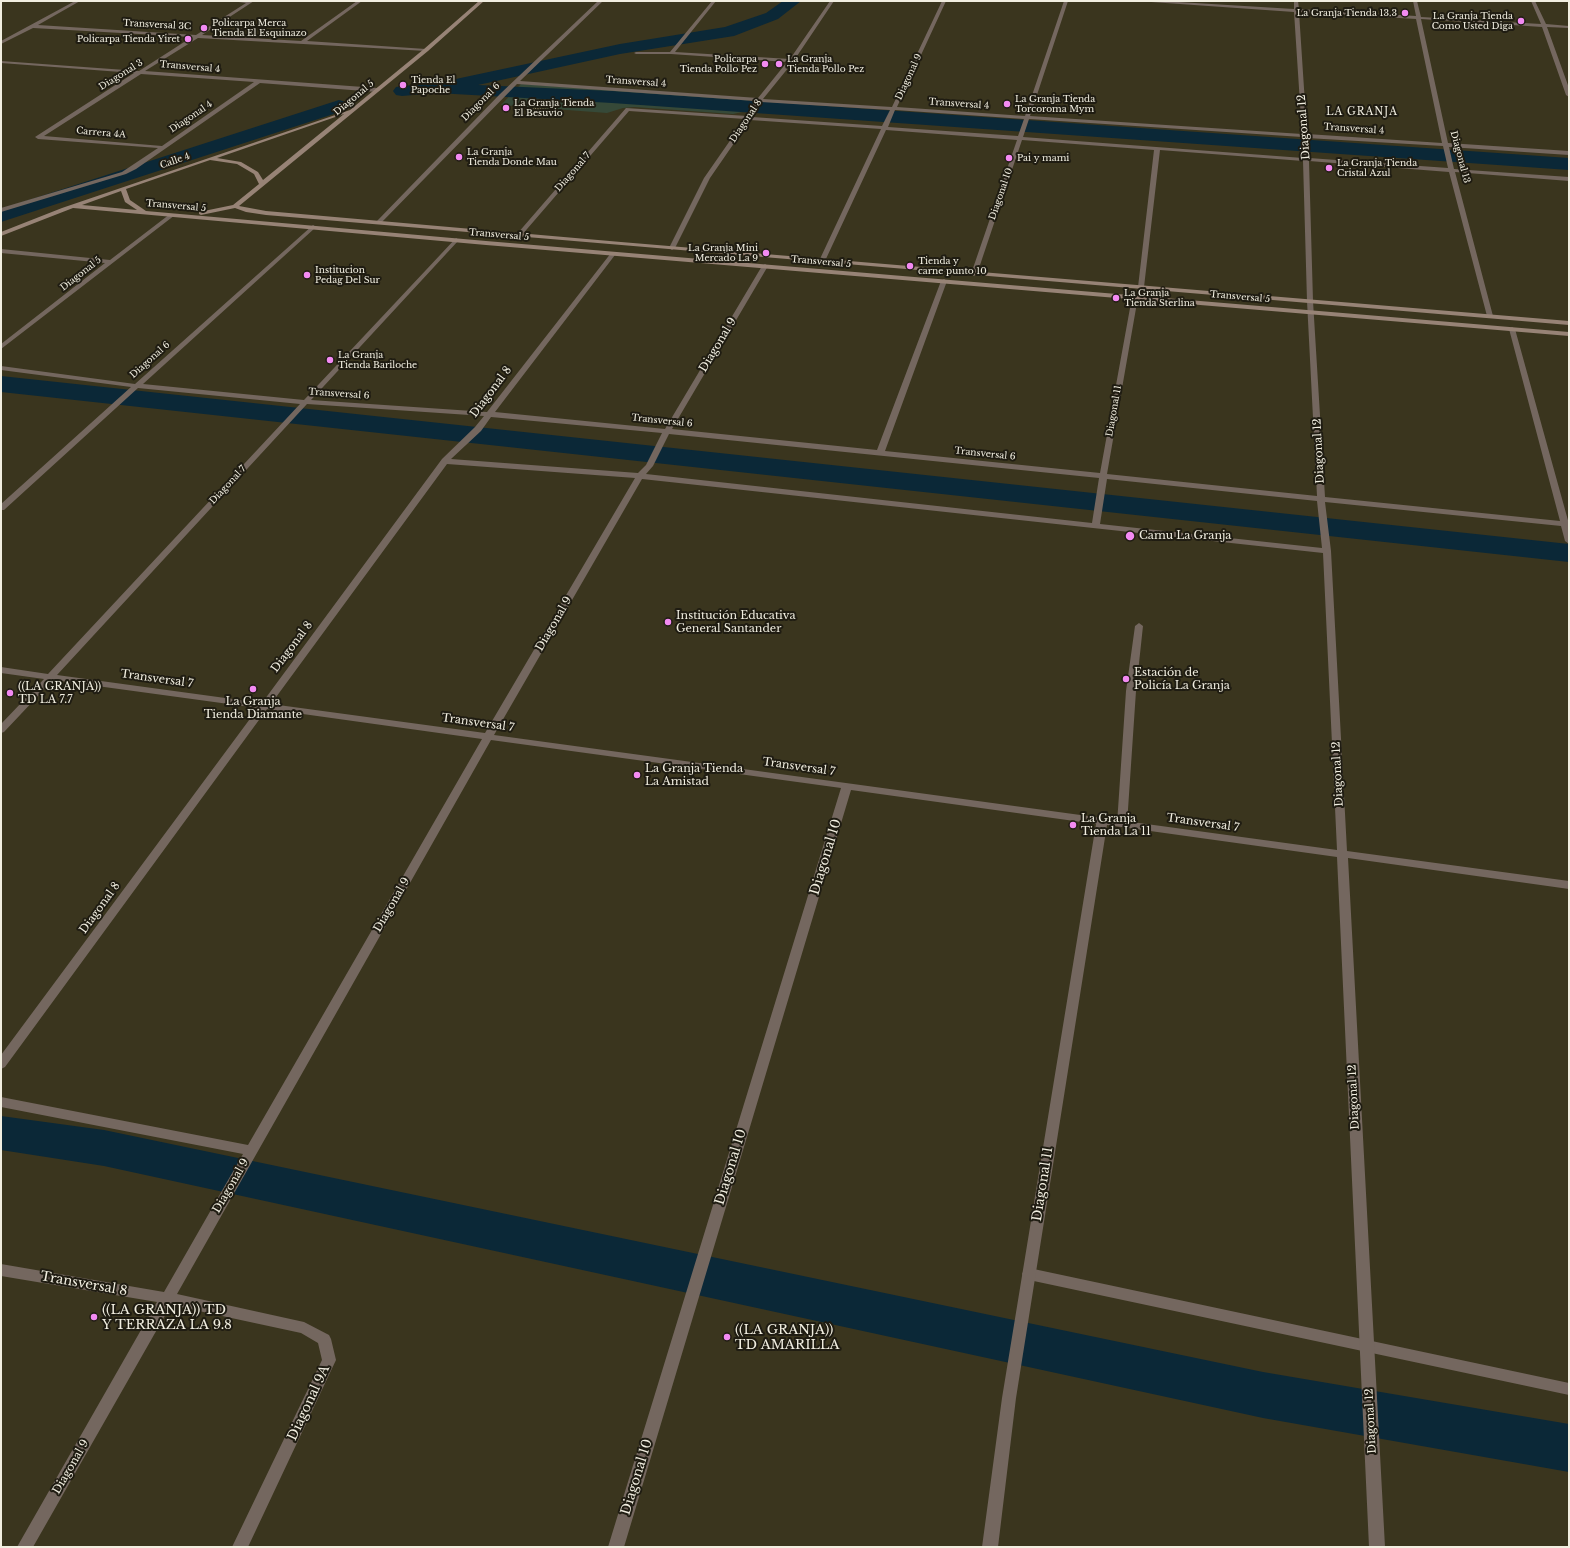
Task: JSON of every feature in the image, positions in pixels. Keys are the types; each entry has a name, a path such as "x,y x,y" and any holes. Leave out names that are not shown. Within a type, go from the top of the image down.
{"street":[{"path":"1,44 78,1"},
{"path":"233,1 251,2"},
{"path":"303,42 360,1"},
{"name":"Diagonal 5","path":"235,206 358,107 482,1"},
{"name":"Diagonal 6","path":"380,222 525,72 602,1"},
{"path":"671,53 714,1"},
{"name":"Diagonal 8","path":"672,248 707,178 758,102 791,61 832,1"},
{"name":"Diagonal 9","path":"822,261 944,1"},
{"name":"Diagonal 10","path":"974,274 1066,1"},
{"path":"1139,1 1181,2 1569,27"},
{"name":"Diagonal 12","path":"1296,1 1306,158 1310,301 1321,498 1327,551 1377,1547"},
{"name":"Diagonal 13","path":"1415,1 1446,146 1490,316"},
{"path":"1533,1 1544,26 1569,94"},
{"name":"Diagonal 3","path":"38,136 251,2"},
{"name":"Transversal 3C","path":"31,26 426,50"},
{"path":"636,53 671,53 791,61"},
{"name":"Transversal 4","path":"1,62 377,90"},
{"name":"Diagonal 4","path":"1,210 124,173 134,168 161,147 258,82"},
{"name":"Transversal 4","path":"516,82 758,102 1569,153"},
{"name":"Calle 4","path":"1,234 123,188 358,107"},
{"name":"Diagonal 7","path":"519,234 628,109 749,116"},
{"path":"749,116 1020,136 1157,149 1306,158 1569,179"},
{"name":"Carrera 4A","path":"38,136 161,147"},
{"path":"1141,287 1157,149"},
{"path":"210,158 239,163 256,173 262,184"},
{"path":"123,188 127,201 144,212"},
{"name":"Transversal 5","path":"73,206 613,254 1569,334"},
{"path":"174,215 212,212 235,206"},
{"name":"Transversal 5","path":"235,206 246,210 266,213 974,274 1569,323"},
{"name":"Diagonal 5","path":"1,347 174,215"},
{"name":"Diagonal 6","path":"1,508 313,227"},
{"name":"Diagonal 7","path":"1,730 456,240"},
{"path":"1,251 112,262"},
{"name":"Diagonal 8","path":"1,1064 263,706 445,461 478,429 488,414 613,254"},
{"name":"Diagonal 9","path":"25,1547 488,737 640,476 649,466 665,434 765,266"},
{"path":"880,453 944,281"},
{"name":"Diagonal 11","path":"1096,526 1103,476 1135,297"},
{"path":"1512,329 1567,532"},
{"name":"Transversal 6","path":"1,368 137,386 303,405 488,414 665,434 880,453 1321,498 1567,532"},
{"path":"445,461 640,476 1327,551"},
{"path":"1122,824 1131,691 1139,626"},
{"name":"Transversal 7","path":"1,670 1569,885"},
{"name":"Diagonal 10","path":"616,1547 847,786"},
{"name":"Diagonal 11","path":"990,1547 1009,1398 1021,1319 1102,821"},
{"path":"1,1102 251,1151"},
{"name":"Transversal 8","path":"1,1270 167,1298"},
{"path":"1029,1274 1569,1389"},
{"name":"Diagonal 9A","path":"167,1298 304,1328 324,1339 329,1360 240,1547"}],"path":[{"path":"492,106 555,110"}],"green space":[{"path":"521,84 746,99 752,104 747,111 733,114 634,107 623,108 607,113 501,105"}],"waterway":[{"path":"437,88 620,49 728,32 772,16 793,1"},
{"path":"402,91 437,88"},
{"path":"437,88 612,97 1569,164"},
{"path":"1,216 339,106"},
{"path":"1,384 1569,553"},
{"path":"1,1133 104,1148 1263,1395 1569,1448"}],"place":[{"name":"La Granja Tienda 13.3","path":"1405,13"},
{"name":"La Granja Tienda Como Usted Diga","path":"1521,21"},
{"name":"Policarpa Merca Tienda El Esquinazo","path":"204,28"},
{"name":"Policarpa Tienda Yiret","path":"188,39"},
{"name":"Policarpa Tienda Pollo Pez","path":"765,64"},
{"name":"La Granja Tienda Pollo Pez","path":"779,64"},
{"name":"Tienda El Papoche","path":"403,85"},
{"name":"La Granja Tienda Torcoroma Mym","path":"1007,104"},
{"name":"La Granja Tienda El Besuvio","path":"506,108"},
{"name":"La Granja Tienda Donde Mau","path":"459,157"},
{"name":"Pai y mami","path":"1009,158"},
{"name":"La Granja Tienda Cristal Azul","path":"1329,168"},
{"name":"La Granja Mini Mercado La 9","path":"766,253"},
{"name":"Tienda y carne punto 10","path":"910,266"},
{"name":"Institucion Pedag Del Sur","path":"307,275"},
{"name":"La Granja Tienda Sterlina","path":"1116,298"},
{"name":"La Granja Tienda Bariloche","path":"330,360"},
{"name":"Camu La Granja","path":"1130,536"},
{"name":"Institución Educativa General Santander","path":"668,622"},
{"name":"Estación de Policía La Granja","path":"1126,679"},
{"name":"La Granja Tienda Diamante","path":"253,689"},
{"name":"((LA GRANJA)) TD LA 7.7","path":"10,693"},
{"name":"La Granja Tienda La Amistad","path":"637,775"},
{"name":"La Granja Tienda La 11","path":"1073,825"},
{"name":"((LA GRANJA)) TD Y TERRAZA LA 9.8","path":"94,1317"},
{"name":"((LA GRANJA)) TD AMARILLA","path":"727,1337"}],"district":[{"name":"LA GRANJA","path":"1362,112"}]}
